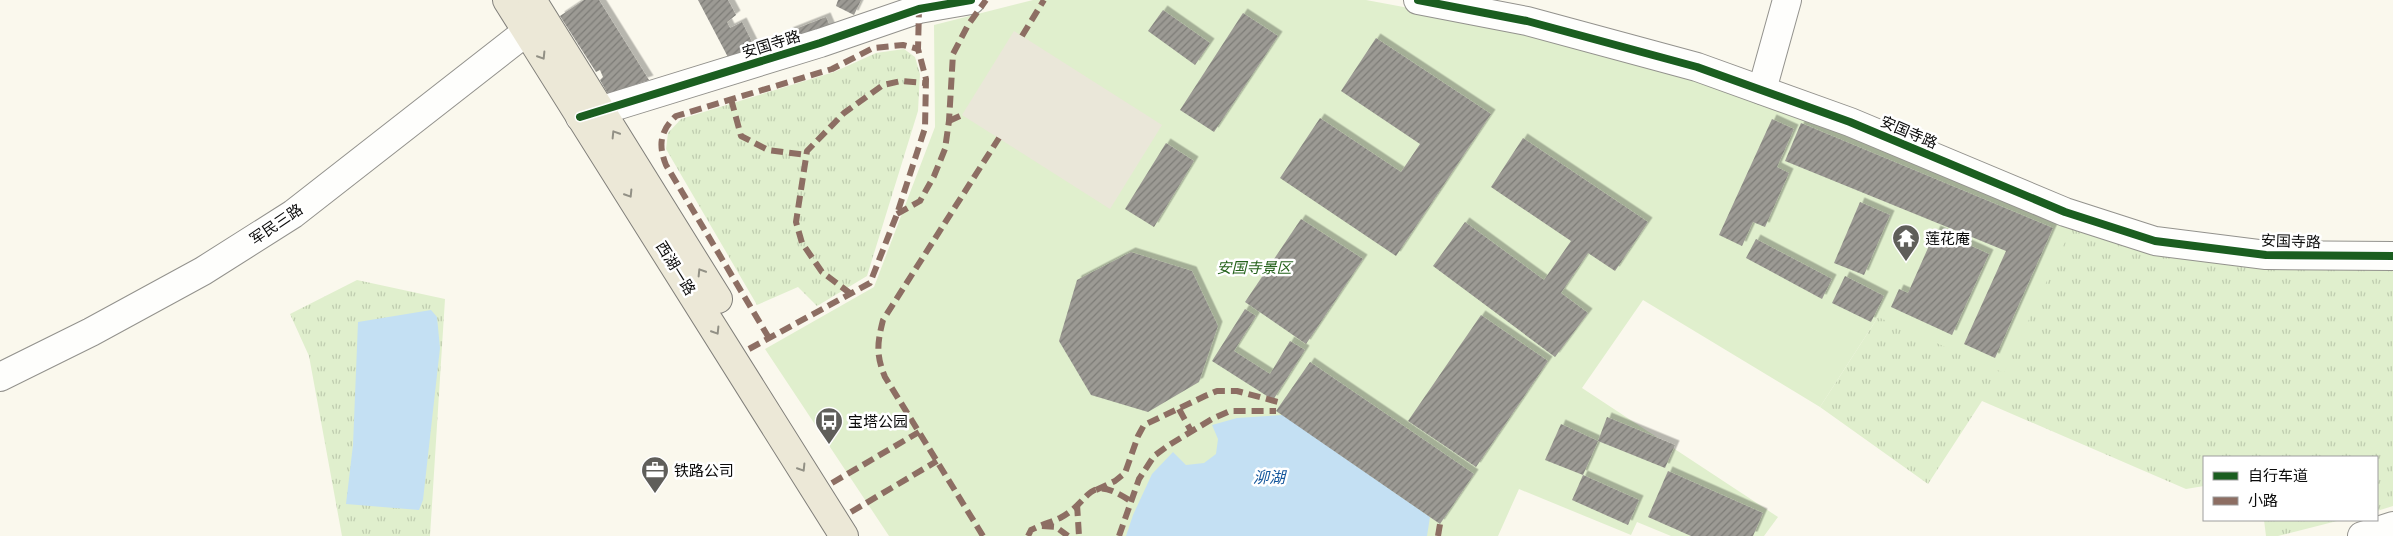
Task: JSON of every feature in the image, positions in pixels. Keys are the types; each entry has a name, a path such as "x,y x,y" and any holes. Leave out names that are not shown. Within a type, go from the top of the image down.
{"main road":[{"name":"西湖一路","path":"507,0 526,32 590,114 866,536"},
{"name":"西湖一路","path":"532,0 590,114 844,536"}],"street":[{"name":"安国寺路","path":"590,114 820,43 920,9 971,0"},
{"name":"安国寺路","path":"1418,0 1527,21 1697,67 1850,122 2065,212 2155,241 2266,255 2393,256"},
{"path":"1762,90 1787,0"},
{"name":"军民三路","path":"0,377 91,332 203,271 293,214 526,32"},
{"path":"2362,536 2393,526"}],"green space":[{"name":"安国寺景区","path":"1033,0 1366,0 1528,30 1692,73 2073,225 2004,373 1878,317 1820,407 1643,300 1582,388 1778,517 1764,536 1671,536 1637,522 1631,535 1519,489 1498,536 889,536 765,349 874,287 935,127 934,25"},
{"path":"904,49 915,57 920,74 918,111 867,276 817,306 798,287 757,305 666,149 668,133 681,119 834,72 876,53"},
{"path":"2073,225 2260,267 2393,270 2393,506 2378,511 2378,456 2203,456 2203,486 2186,489 1982,401 1928,484 1820,407 1878,317"},
{"path":"357,280 445,299 430,536 342,536 309,356 290,314"},
{"path":"2264,521 2337,521 2278,536 2266,536"}],"shaded area":[{"path":"1014,31 1162,125 1110,209 962,115"}],"water":[{"path":"431,310 437,317 440,348 423,500 419,510 346,504 353,445 358,322"},
{"name":"泖湖","path":"1283,415 1430,517 1427,536 1126,536 1133,515 1152,474 1173,452 1186,465 1204,463 1216,454 1218,439 1212,425 1237,418"}],"building":[{"path":"584,0 599,0 649,80 608,94 600,80 603,77 600,70 596,72 560,16"},
{"path":"698,0 728,0 736,15 727,22 730,28 742,22 755,48 730,61"},
{"path":"838,0 861,0 854,15 836,6"},
{"path":"1163,10 1210,43 1195,65 1148,31"},
{"path":"1243,13 1278,36 1214,132 1180,110"},
{"path":"826,17 832,31 794,46 788,32"},
{"path":"1376,38 1491,114 1396,256 1280,178 1320,118 1401,172 1420,144 1341,91"},
{"path":"1772,119 1794,129 1777,167 1789,173 1765,227 1753,222 1742,246 1719,235"},
{"path":"1801,123 2053,228 1995,358 1964,344 2006,251 1785,161"},
{"path":"1523,138 1648,222 1615,271 1588,253 1561,293 1588,313 1555,357 1433,266 1465,222 1544,280 1571,241 1491,187"},
{"path":"1166,143 1194,161 1154,227 1125,209"},
{"path":"1860,202 1890,215 1864,275 1834,263"},
{"path":"1301,219 1363,259 1306,344 1245,302"},
{"path":"1936,230 1989,254 1952,335 1891,307 1899,289 1908,293"},
{"path":"1756,239 1832,279 1822,299 1746,258"},
{"path":"1131,252 1192,271 1218,326 1199,382 1148,412 1091,395 1059,341 1077,280"},
{"path":"1845,276 1884,296 1871,322 1832,303"},
{"path":"1245,309 1256,316 1234,351 1270,374 1290,341 1305,350 1273,400 1212,361"},
{"path":"1481,315 1548,361 1476,467 1408,421"},
{"path":"1310,362 1474,474 1440,524 1276,411"},
{"path":"1607,417 1675,445 1665,468 1598,441"},
{"path":"1561,424 1598,441 1583,475 1545,460"},
{"path":"1668,471 1763,513 1753,536 1691,536 1648,517"},
{"path":"1583,475 1639,500 1628,525 1572,500"}],"marked path":[{"path":"897,214 920,201 934,176 945,149 949,121 953,54 968,25 986,0"},
{"path":"1022,36 1044,0"},
{"path":"749,349 870,283 897,214 925,128 926,79 918,49 919,9"},
{"path":"769,338 666,165 661,145 667,127 676,116 832,69 873,48 903,45 918,49"},
{"path":"851,294 822,272 802,243 796,222 807,151 844,113 883,85 901,81 926,83"},
{"path":"731,99 741,136 768,150 806,155"},
{"path":"949,121 962,115"},
{"path":"983,536 885,377 880,362 879,343 883,320 999,138"},
{"path":"1096,490 1115,481 1125,473 1138,436 1144,425 1205,396 1217,391 1237,391 1282,403"},
{"path":"1179,409 1191,431"},
{"path":"1119,536 1139,479 1154,456 1212,419 1230,411 1276,411"},
{"path":"832,483 919,432"},
{"path":"851,512 937,461"},
{"path":"1028,536 1031,530 1060,518 1071,511 1091,492 1098,489 1106,489 1117,493 1132,502"},
{"path":"1077,504 1079,536"},
{"path":"1438,536 1440,524"},
{"path":"1042,526 1056,527 1068,536"}],"cycle path":[{"path":"580,117 820,43 919,9 971,0"},
{"path":"1418,0 1527,21 1697,67 1850,122 2065,212 2155,241 2266,255 2393,256"}],"place":[{"name":"莲花庵","path":"1906,262"},
{"name":"宝塔公园","path":"829,445"},
{"name":"铁路公司","path":"655,494"}]}
